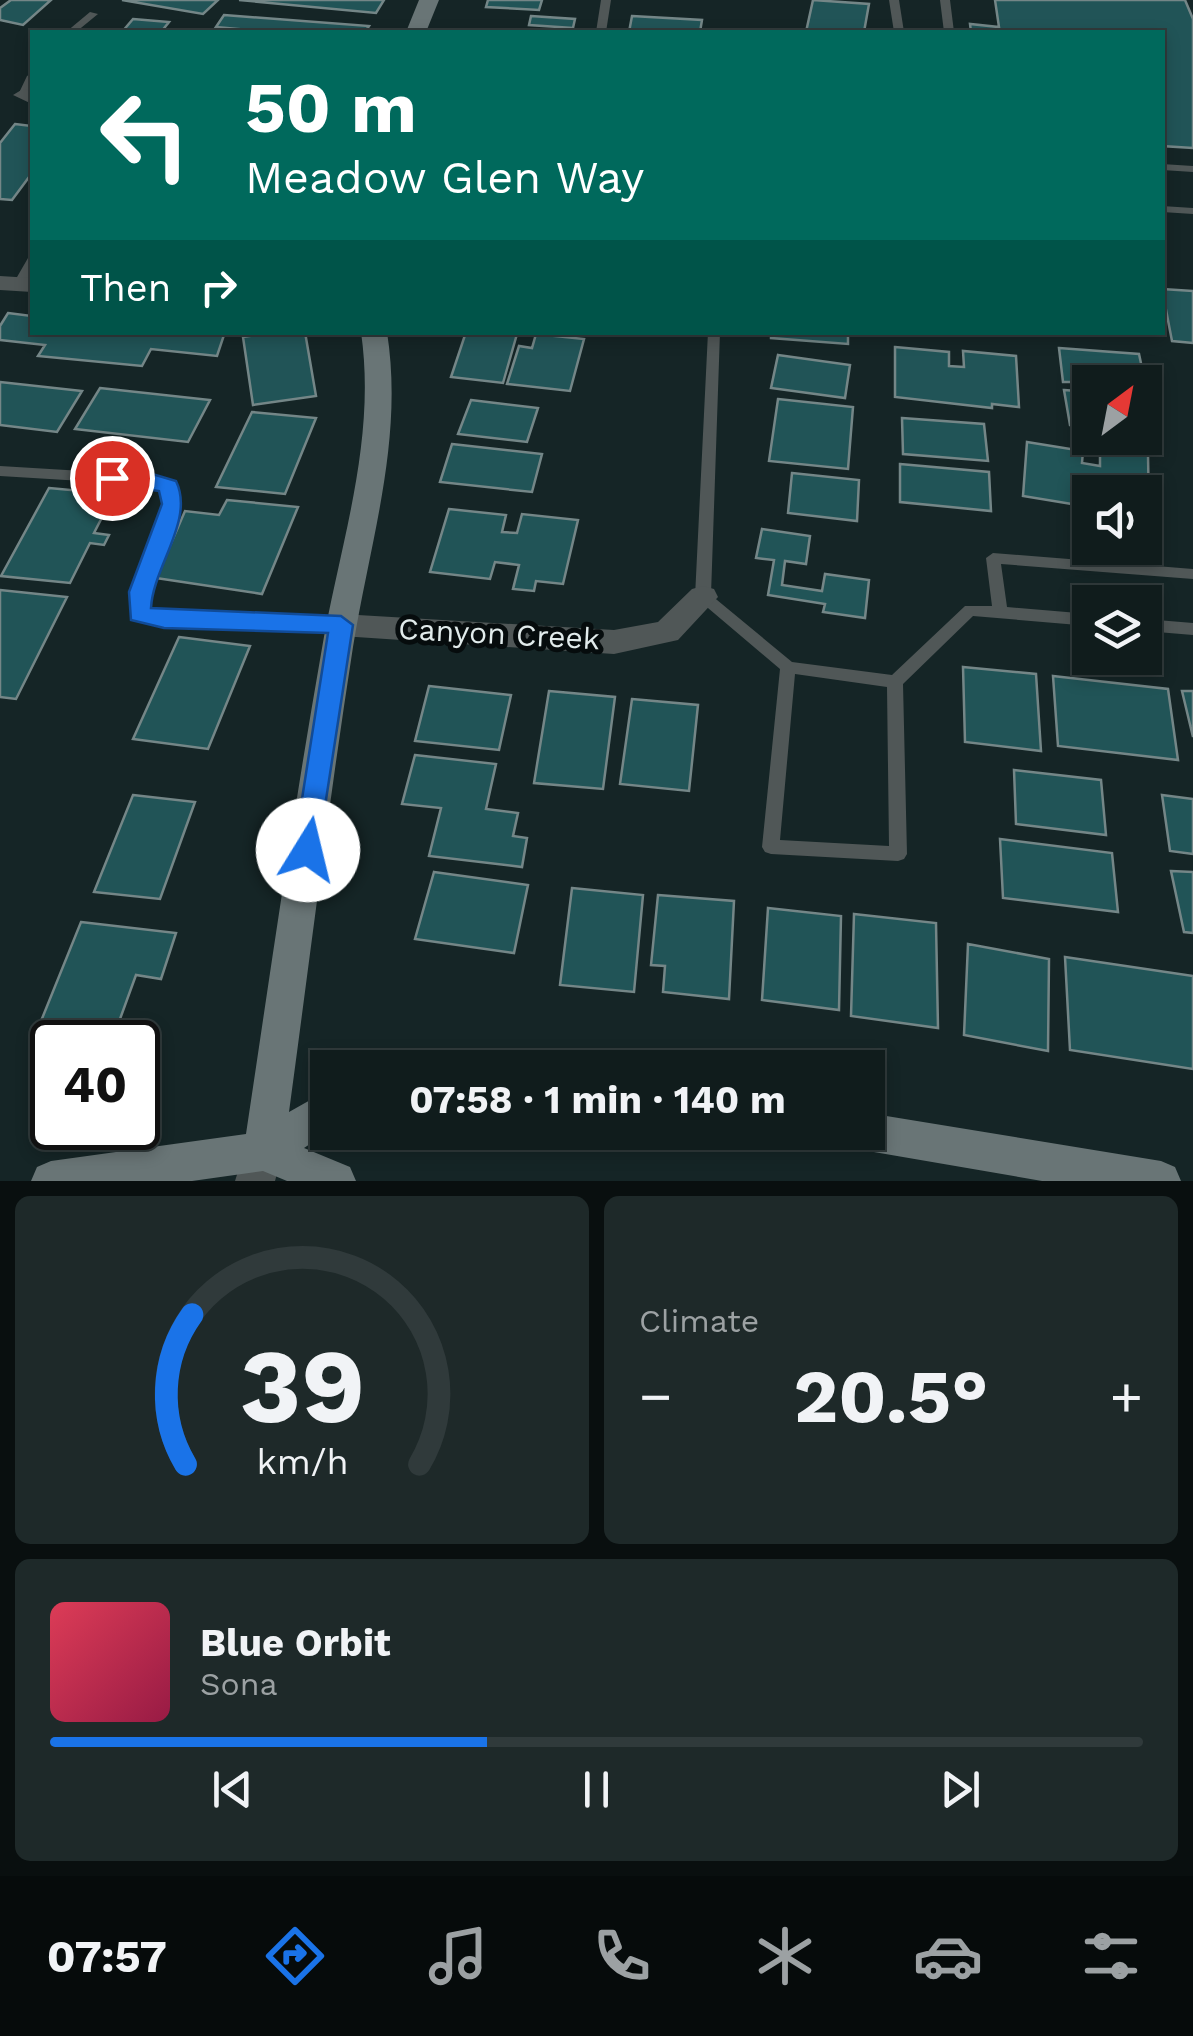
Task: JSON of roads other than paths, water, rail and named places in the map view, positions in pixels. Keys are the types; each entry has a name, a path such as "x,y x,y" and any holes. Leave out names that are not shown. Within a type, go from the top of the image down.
{"street":[{"path":"417,30 429,0"},
{"path":"259,1166 341,625 379,433 379,354 375,335"},
{"name":"Canyon Creek","path":"341,625 614,642 666,632 703,597"},
{"path":"259,1166 310,1124"},
{"path":"885,1135 1160,1181"},
{"path":"51,1181 259,1166 336,1181"}],"lane":[{"path":"600,30 606,0"},
{"path":"894,0 899,30"},
{"path":"945,0 949,30"},
{"path":"74,30 93,14"},
{"path":"1165,167 1193,169"},
{"path":"1165,209 1193,211"},
{"path":"714,335 703,597 788,667 895,682"},
{"path":"0,471 149,480 168,486 173,504 140,592 139,614 164,619 341,625"},
{"path":"1000,612 994,558 1193,574"},
{"path":"788,667 771,846 898,854 895,682 970,610 1072,618"},
{"path":"1162,626 1193,629"}]}
